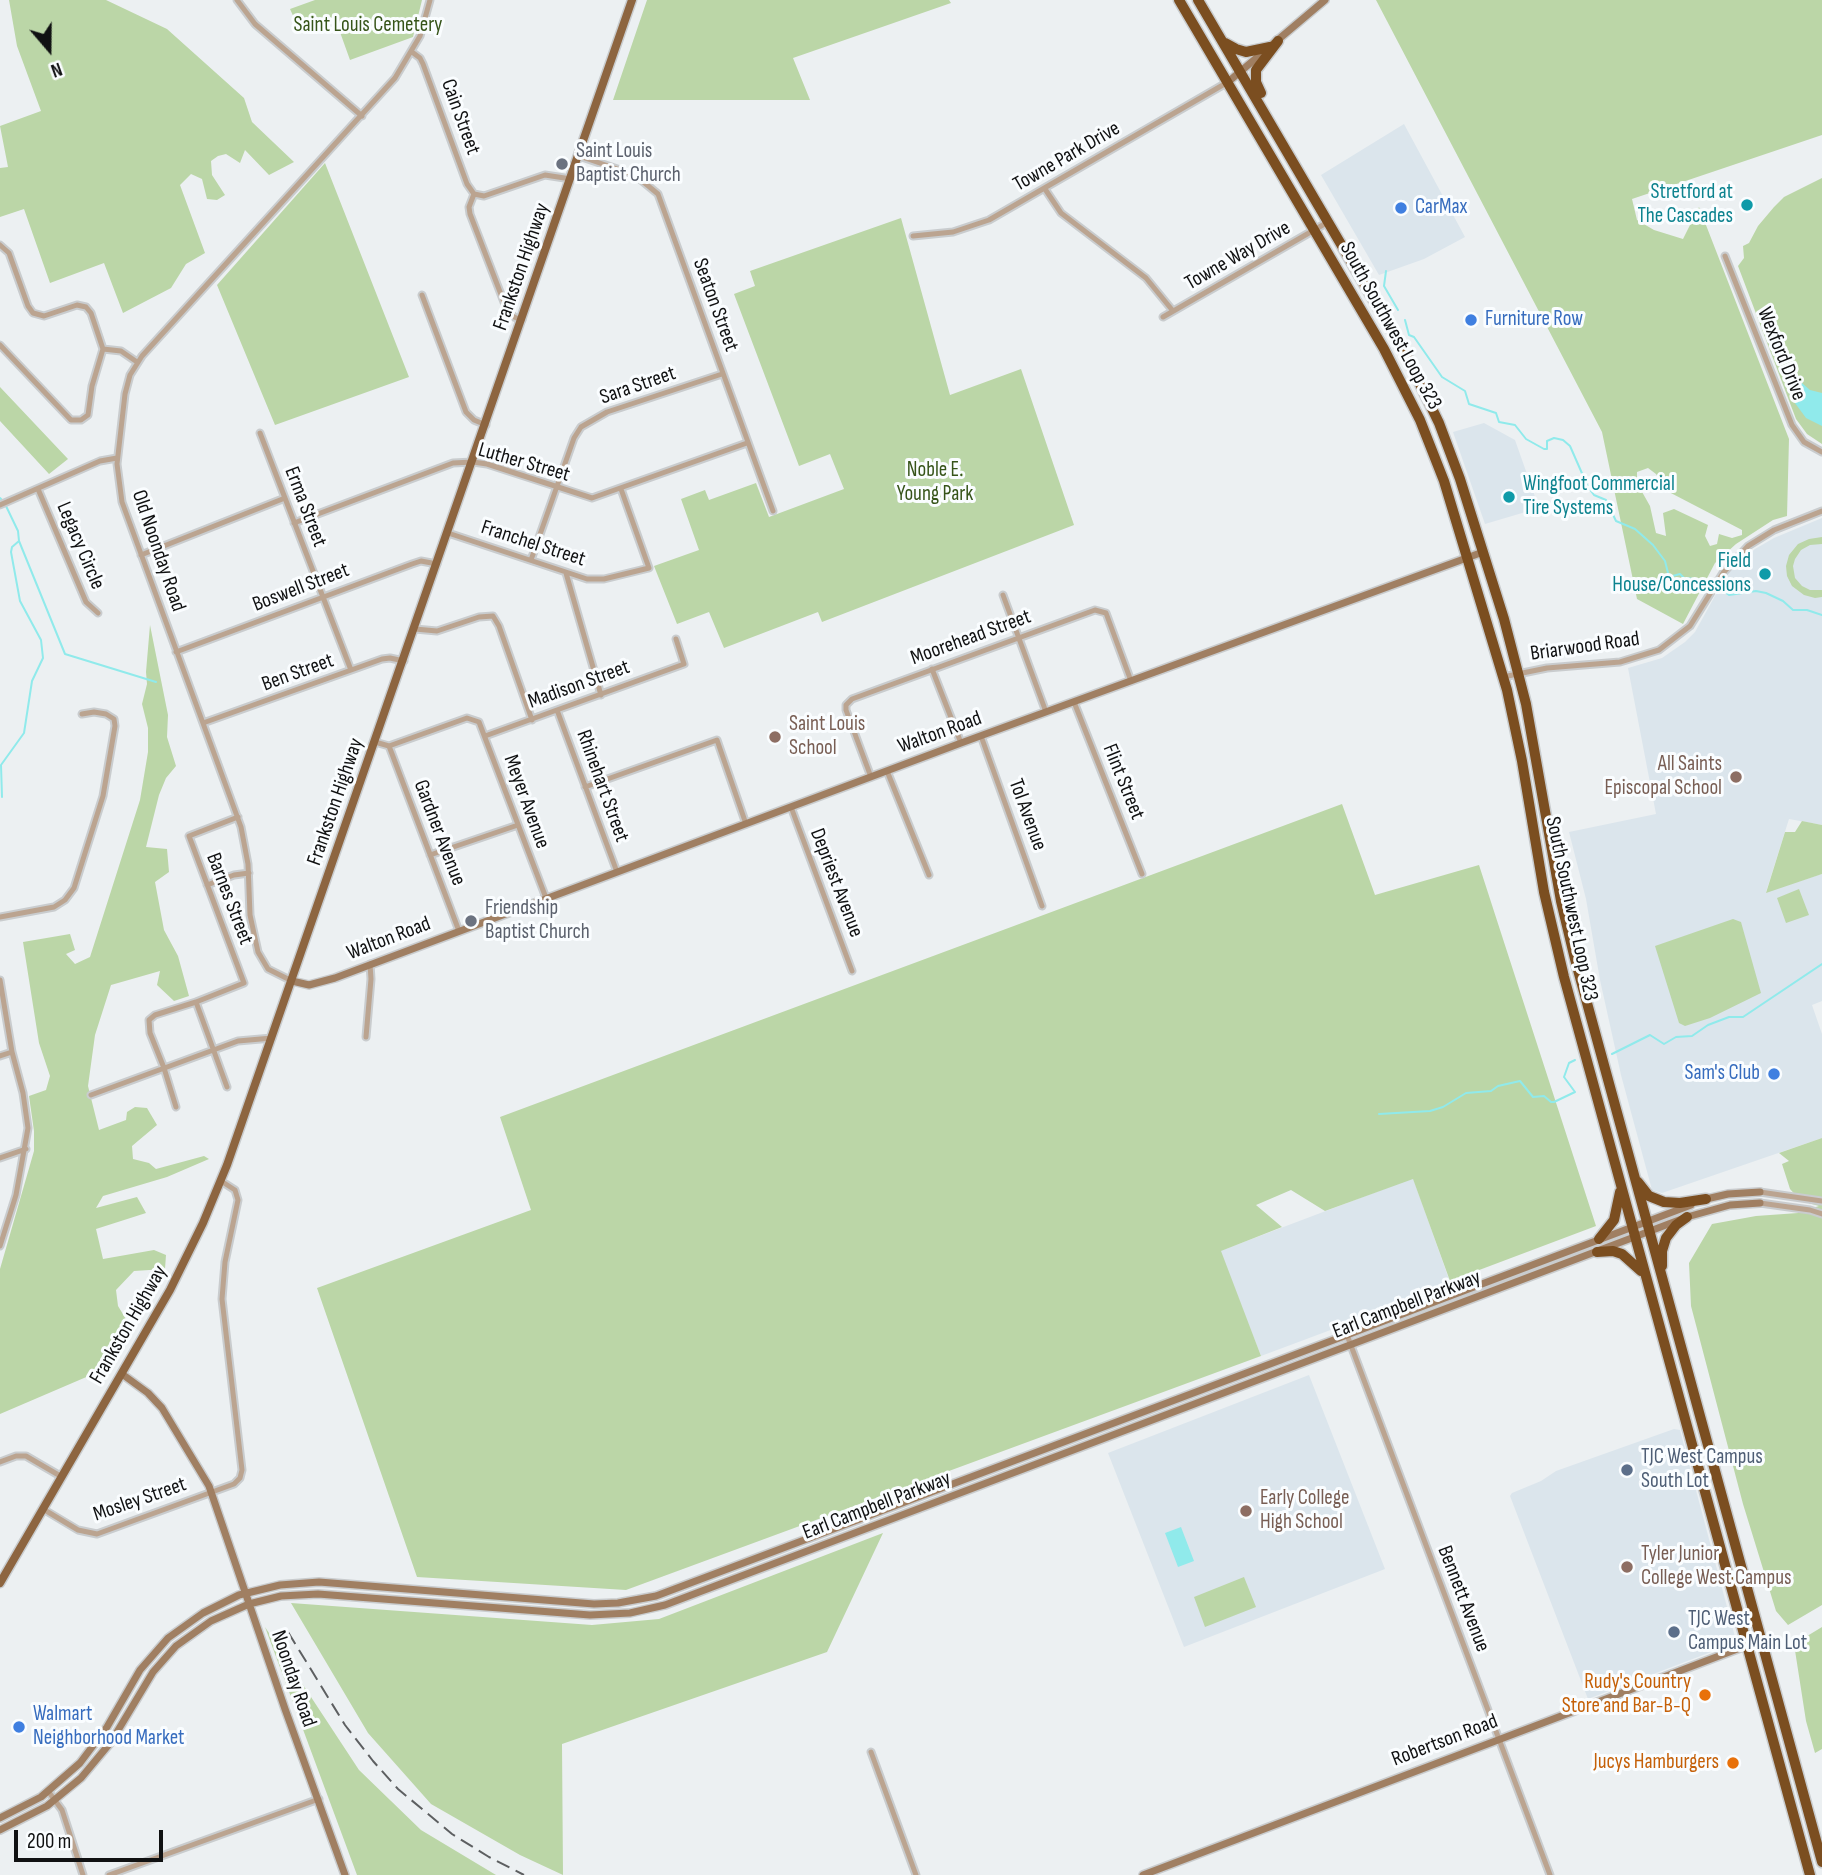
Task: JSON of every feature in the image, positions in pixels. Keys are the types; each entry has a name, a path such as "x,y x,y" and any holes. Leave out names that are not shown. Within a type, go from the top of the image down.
{"highway":[{"name":"South Southwest Loop 323","path":"1179,0 1384,349 1414,406 1441,474 1469,558 1503,677 1520,751 1546,905 1563,977 1810,1875"},
{"name":"South Southwest Loop 323","path":"1198,0 1406,357 1431,405 1457,470 1519,673 1535,742 1563,909 1585,998 1822,1863"},
{"path":"1222,41 1243,51 1274,44"},
{"path":"1274,44 1258,65 1255,80 1283,142"},
{"path":"1563,977 1577,996 1585,998"},
{"path":"1634,1176 1646,1192 1660,1201 1675,1203 1706,1199"},
{"path":"1599,1239 1614,1220 1620,1184"},
{"path":"1662,1280 1662,1251 1665,1240 1673,1228 1687,1217"},
{"path":"1597,1252 1613,1251 1622,1254 1643,1273"}],"main road":[{"name":"Frankston Highway","path":"0,1583 178,1276 221,1181 632,0"},
{"path":"1228,82 1325,0"},
{"name":"Walton Road","path":"292,981 312,985 1483,552"},
{"name":"Earl Campbell Parkway","path":"2,1829 29,1817 81,1778 100,1757 138,1694 164,1658 211,1621 249,1604 281,1596 318,1594 590,1615 630,1613 665,1605 1597,1252 1706,1199 1760,1192"},
{"name":"Earl Campbell Parkway","path":"1648,1226 1730,1205 1759,1203"},
{"name":"Earl Campbell Parkway","path":"0,1818 27,1805 69,1774 107,1727 149,1658 181,1627 209,1609 245,1593 280,1585 318,1582 594,1604 626,1602 662,1595 1599,1239 1634,1232"},
{"name":"Noonday Road","path":"122,1374 148,1393 162,1408 212,1492 345,1875"},
{"path":"1005,1465 1009,1475"},
{"path":"662,1595 665,1605"},
{"name":"Robertson Road","path":"1143,1875 1761,1640"},
{"path":"128,1689 138,1694"},
{"path":"0,1818 2,1829"}],"street":[{"path":"237,0 256,24 362,116"},
{"name":"Old Noonday Road","path":"292,981 272,972 260,957 250,915 246,842 120,495 117,458 127,387 137,362 390,84 420,36 430,0"},
{"name":"Cain Street","path":"412,52 423,64 467,184 474,194"},
{"name":"Towne Park Drive","path":"913,236 953,232 976,225 1045,189 1228,82"},
{"name":"Seaton Street","path":"579,156 635,175 658,194 773,511"},
{"path":"522,320 507,310 468,206 474,194 484,196 545,175 571,179"},
{"path":"1045,189 1058,210 1146,278 1174,312"},
{"name":"Towne Way Drive","path":"1163,317 1328,222"},
{"path":"0,245 9,253 31,312 44,316 74,306 84,306 91,313 103,349 92,386 89,411 81,420 74,421 0,345"},
{"name":"Wexford Drive","path":"1725,256 1792,425 1804,442 1822,452"},
{"path":"422,295 466,412 474,420 486,425"},
{"path":"103,349 121,351 137,362"},
{"name":"Sara Street","path":"531,560 574,438 581,427 593,418 722,374"},
{"name":"Erma Street","path":"260,433 351,670"},
{"name":"Luther Street","path":"294,523 453,463 487,464 592,498 747,443"},
{"path":"0,505 100,461 117,458"},
{"name":"Legacy Circle","path":"38,489 86,602 98,613"},
{"name":"Franchel Street","path":"448,533 594,580 649,568 621,489"},
{"path":"141,555 285,498"},
{"name":"Briarwood Road","path":"1503,677 1552,667 1620,662 1659,650 1690,626 1723,573 1748,546 1774,530 1822,511"},
{"name":"Boswell Street","path":"176,652 418,562 437,564"},
{"path":"566,573 601,695"},
{"path":"1003,595 1046,712"},
{"name":"Moorehead Street","path":"871,777 846,710 846,705 852,699 1095,610 1103,610 1109,619 1131,681"},
{"path":"415,629 437,631 479,617 493,617 499,626 531,720"},
{"name":"Madison Street","path":"485,736 684,664 676,639"},
{"name":"Ben Street","path":"203,723 386,658 404,661"},
{"path":"932,670 961,743"},
{"name":"Flint Street","path":"1074,702 1142,874"},
{"name":"Rhinehart Street","path":"557,710 617,872"},
{"path":"0,916 51,908 67,898 74,888 104,789 115,722 109,715 97,712 82,714"},
{"name":"Meyer Avenue","path":"389,746 467,718 474,719 481,726 546,898"},
{"name":"Tol Avenue","path":"981,736 1042,906"},
{"path":"585,787 716,740 746,824"},
{"path":"375,741 389,746"},
{"name":"Gardner Avenue","path":"389,746 459,931"},
{"path":"887,771 929,875"},
{"name":"Depriest Avenue","path":"791,807 852,971"},
{"path":"87,816 96,819"},
{"name":"Barnes Street","path":"196,1002 244,983 189,836 238,817"},
{"path":"430,855 518,825"},
{"path":"207,885 234,875 249,873"},
{"path":"366,1037 370,964"},
{"path":"0,980 28,1128 16,1195 2,1231 0,1246"},
{"path":"176,1107 150,1033 149,1020 155,1014 196,1002 227,1087"},
{"path":"91,1095 245,1039 272,1038"},
{"path":"0,1056 12,1052"},
{"path":"0,1158 26,1149"},
{"path":"212,1492 237,1482 242,1473 222,1299 225,1262 238,1200 234,1190 221,1181"},
{"name":"Earl Campbell Parkway","path":"1760,1192 1822,1200"},
{"name":"Earl Campbell Parkway","path":"1759,1203 1810,1209 1822,1214"},
{"name":"Bennett Avenue","path":"1347,1335 1550,1875"},
{"path":"0,1462 20,1455 26,1456 62,1477"},
{"name":"Mosley Street","path":"43,1509 78,1530 97,1534 212,1492"},
{"path":"871,1752 916,1875"},
{"path":"48,1791 63,1814 83,1875"},
{"path":"109,1875 319,1799"}],"shaded area":[{"path":"1404,124 1465,237 1424,259 1379,275 1321,175"},
{"path":"1484,423 1515,440 1539,508 1485,524 1453,432"},
{"name":"All Saints Episcopal School","path":"1822,518 1822,825 1789,819 1766,892 1822,874 1822,1001 1812,1005 1822,1034 1822,1138 1662,1193 1652,1190 1621,1075 1586,899 1569,832 1656,814 1628,668 1662,658 1685,642 1695,632 1727,574 1755,549"},
{"path":"1413,1178 1451,1285 1261,1356 1220,1251"},
{"name":"Early College High School","path":"1309,1375 1385,1569 1184,1647 1108,1453"},
{"name":"Tyler Junior College West Campus","path":"1674,1429 1680,1430 1735,1637 1732,1644 1588,1699 1510,1496 1556,1471"}],"green space":[{"path":"9,0 106,0 167,29 244,98 252,122 294,162 269,175 245,150 240,163 226,154 218,156 211,161 212,175 225,195 217,200 207,199 202,179 191,174 180,185 205,253 186,264 171,288 123,313 104,263 50,283 24,209 0,217 0,168 8,167 0,126 41,111 17,46"},
{"name":"Saint Louis Cemetery","path":"315,0 422,0 413,37 350,60 336,21 301,33 290,9"},
{"path":"647,0 949,0 951,3 793,58 810,100 613,100"},
{"path":"1376,0 1822,0 1822,135 1632,199 1637,220 1654,230 1683,239 1699,207 1789,439 1787,516 1773,520 1736,544 1715,563 1683,624 1637,599 1602,432","holes":["1648,468 1656,474 1667,491 1742,530 1742,535 1732,538 1719,534 1717,544 1710,546 1705,536 1708,525 1674,509 1663,513 1666,536 1656,533 1650,506 1637,483 1637,472"]},
{"path":"325,163 409,377 275,425 217,285"},
{"path":"1822,178 1822,444 1807,434 1796,419 1738,266 1744,258 1743,246 1749,243 1758,226 1774,207 1784,197"},
{"name":"Noble E. Young Park","path":"901,218 950,395 1021,369 1074,525 822,622 818,612 724,648 709,612 677,624 654,566 699,550 681,499 705,490 709,500 756,483 769,517 844,489 830,454 799,466 734,294 755,286 750,271"},
{"path":"0,387 68,459 49,474 0,421"},
{"path":"1822,537 1822,544 1810,545 1801,550 1793,566 1795,578 1802,586 1810,590 1822,590 1822,597 1815,598 1804,595 1792,586 1786,566 1789,555 1798,544"},
{"path":"150,625 168,715 167,737 176,766 166,778 159,795 146,847 167,849 169,872 155,882 164,930 178,956 189,996 174,1001 157,985 160,971 111,985 95,1035 88,1086 99,1130 126,1120 127,1112 135,1107 147,1108 157,1125 132,1146 133,1159 149,1163 156,1169 204,1156 209,1159 167,1177 103,1196 96,1208 137,1197 146,1213 96,1229 103,1259 154,1250 166,1255 165,1269 134,1271 116,1290 118,1306 132,1329 112,1366 0,1414 0,1269 34,1151 29,1096 46,1090 50,1076 39,1043 23,942 70,934 75,950 66,954 75,964 90,957 140,800 148,752 148,728 142,704 147,684"},
{"path":"1342,804 1375,895 1479,865 1596,1226 1450,1281 1413,1179 1325,1211 1291,1190 1256,1205 1282,1227 1221,1251 1261,1356 626,1590 417,1577 317,1288 531,1210 500,1117"},
{"path":"1802,821 1822,825 1822,874 1766,893 1785,832 1795,832"},
{"path":"1799,889 1809,915 1786,923 1777,898"},
{"path":"1733,919 1741,922 1761,993 1710,1018 1685,1026 1679,1023 1655,946"},
{"path":"1822,1138 1822,1605 1788,1625 1776,1611 1743,1504 1691,1306 1689,1263 1712,1224 1756,1216 1798,1213 1819,1206 1801,1201 1790,1189 1782,1164 1789,1161 1779,1153"},
{"path":"883,1533 827,1652 562,1744 563,1875 520,1855 431,1804 368,1733 291,1603 592,1625 659,1619"},
{"path":"1244,1577 1256,1607 1205,1627 1194,1597"},
{"path":"265,1627 359,1770 421,1830 496,1875 357,1875"},
{"path":"1822,1627 1822,1749 1815,1753 1806,1721 1794,1644"}],"water":[{"path":"1795,377 1810,390 1822,393 1822,426 1806,418 1792,399 1786,384"},
{"path":"1181,1527 1194,1561 1178,1567 1165,1533"}],"waterway":[{"path":"1386,271 1384,286 1398,310"},
{"path":"1405,320 1409,335 1414,337 1442,377 1465,391 1469,404 1496,413 1499,422 1515,425 1526,439 1544,449 1547,449 1547,441 1554,438 1563,440 1570,446 1594,495 1606,500 1616,521 1635,529 1653,545 1665,561 1669,577 1680,574 1684,578 1706,580"},
{"path":"6,506 65,654 156,682"},
{"path":"2,797 1,765 24,733 32,681 43,658 41,640 20,601 11,552 12,547 19,541"},
{"path":"1719,588 1729,595 1756,591 1766,593 1783,601 1793,610 1807,610 1822,615"},
{"path":"1612,1054 1650,1035 1664,1044 1676,1037 1692,1036 1708,1025 1729,1017 1743,1017 1822,964"},
{"path":"1379,1114 1430,1111 1443,1107 1466,1093 1491,1091 1498,1086 1520,1081 1533,1097 1544,1096 1554,1102 1575,1092 1564,1077 1569,1063 1575,1060"}],"railway":[{"path":"288,1632 345,1725 398,1789 452,1834 524,1875"}],"place":[{"name":"Saint Louis Baptist Church","path":"562,164"},
{"name":"Stretford at The Cascades","path":"1747,205"},
{"name":"CarMax","path":"1401,208"},
{"name":"Furniture Row","path":"1471,320"},
{"name":"Wingfoot Commercial Tire Systems","path":"1509,497"},
{"name":"Field House/Concessions","path":"1765,574"},
{"name":"Saint Louis School","path":"775,737"},
{"name":"All Saints Episcopal School","path":"1736,777"},
{"name":"Friendship Baptist Church","path":"471,921"},
{"name":"Sam's Club","path":"1774,1074"},
{"name":"TJC West Campus South Lot","path":"1627,1470"},
{"name":"Early College High School","path":"1246,1511"},
{"name":"Tyler Junior College West Campus","path":"1627,1567"},
{"name":"TJC West Campus Main Lot","path":"1674,1632"},
{"name":"Rudy's Country Store and Bar-B-Q","path":"1705,1695"},
{"name":"Walmart Neighborhood Market","path":"19,1727"},
{"name":"Jucys Hamburgers","path":"1733,1763"}]}
